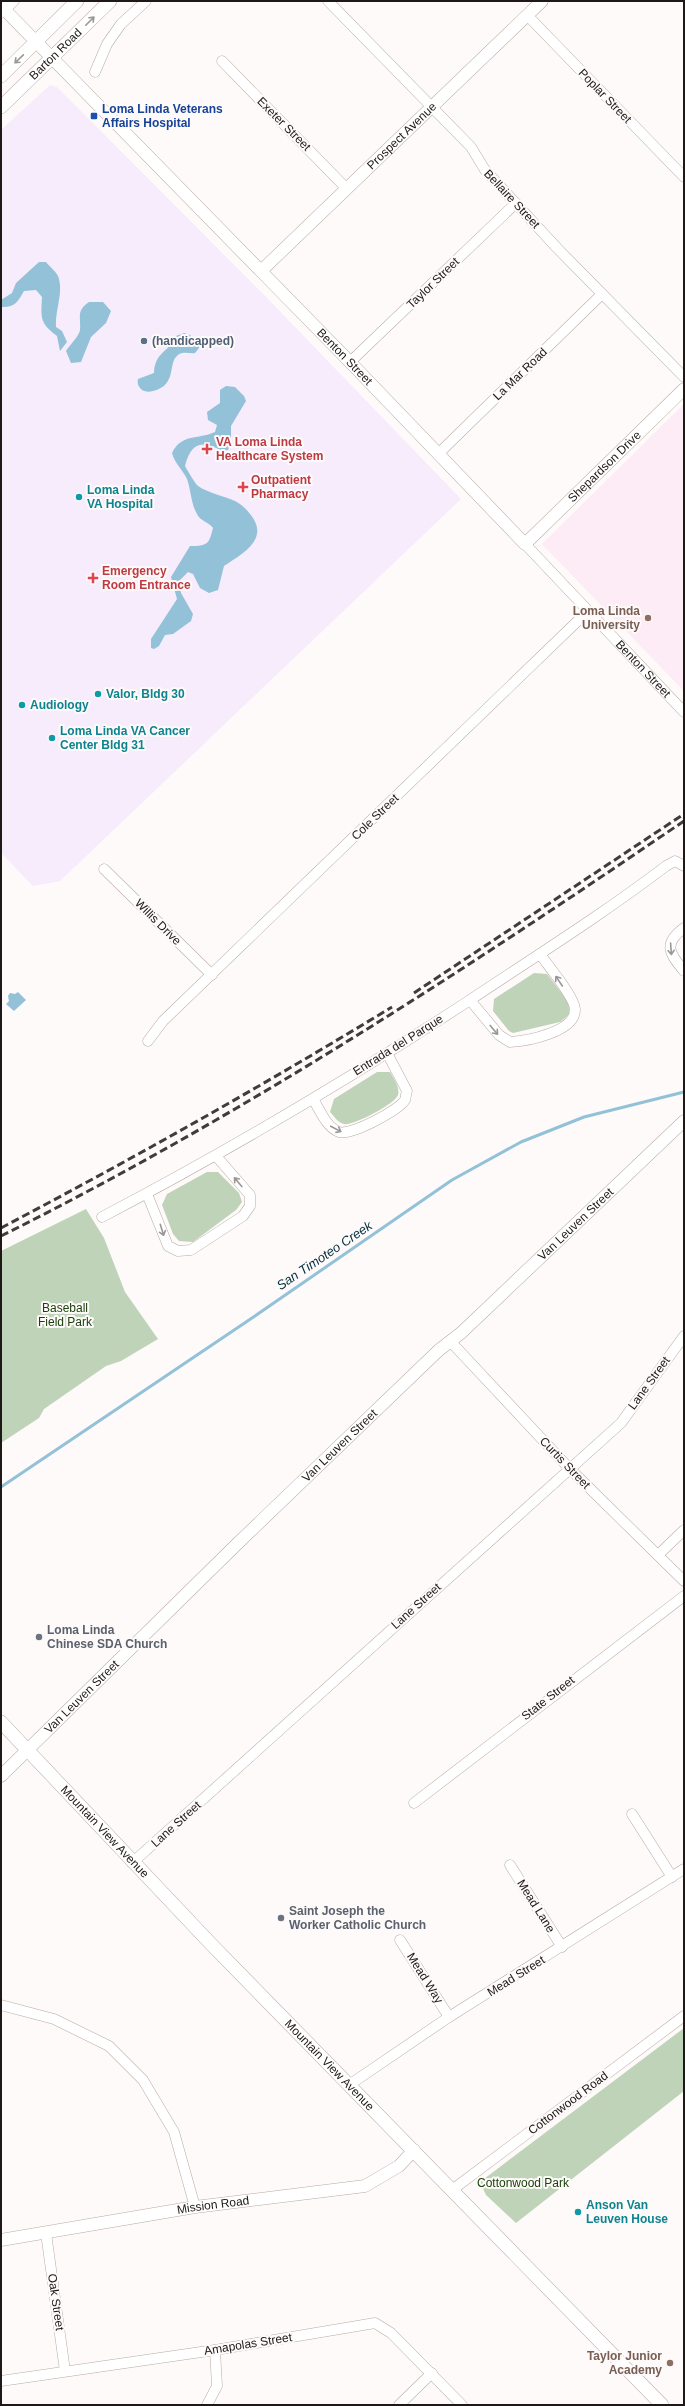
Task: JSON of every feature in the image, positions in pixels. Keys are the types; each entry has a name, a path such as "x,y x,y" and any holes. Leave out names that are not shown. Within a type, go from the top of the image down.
{"main road":[{"name":"Barton Road","path":"1,76 77,1"},
{"name":"Barton Road","path":"1,107 110,1"},
{"name":"Mountain View Avenue","path":"1,1722 132,1863 414,2150 657,2403"}],"street":[{"path":"2,10 14,1"},
{"path":"95,72 107,44 121,24 146,1"},
{"name":"Bellaire Street","path":"328,1 471,147 485,170 602,294 684,377"},
{"name":"Prospect Avenue","path":"261,271 542,1"},
{"name":"Benton Street","path":"2,10 52,58 350,362 684,712"},
{"name":"Poplar Street","path":"527,15 684,177"},
{"name":"Exeter Street","path":"222,61 346,188"},
{"name":"Taylor Street","path":"350,362 516,203"},
{"name":"La Mar Road","path":"438,454 602,294"},
{"name":"Shepardson Drive","path":"525,544 684,389"},
{"name":"Cole Street","path":"148,1041 163,1021 587,612"},
{"name":"Entrada del Parque","path":"102,1217 216,1156 387,1053 583,926 666,866 675,861 684,866"},
{"name":"Willis Drive","path":"104,869 212,975"},
{"path":"684,928 670,943 671,956 684,971"},
{"path":"470,1000 499,1035 510,1042 548,1034 565,1027 573,1017 575,1009 571,998 540,954"},
{"path":"313,1098 329,1126 340,1132 354,1132 397,1108 405,1100 407,1091 387,1053"},
{"name":"Van Leuven Street","path":"1,1776 237,1544 684,1121"},
{"path":"147,1194 168,1246 178,1251 191,1250 243,1216 250,1206 250,1195 216,1156"},
{"name":"Lane Street","path":"132,1863 569,1468 593,1450 621,1423 684,1336"},
{"name":"Curtis Street","path":"450,1341 569,1468 684,1581"},
{"path":"658,1554 684,1530"},
{"name":"State Street","path":"414,1803 684,1596"},
{"path":"632,1814 672,1877"},
{"name":"Mead Lane","path":"510,1865 562,1947"},
{"name":"Mead Street","path":"349,2085 449,2017 684,1869"},
{"name":"Mead Way","path":"400,1940 449,2017"},
{"path":"1,2005 54,2019 109,2046 143,2080 174,2132 196,2207"},
{"name":"Cottonwood Road","path":"452,2190 684,2016"},
{"name":"Mission Road","path":"1,2240 196,2207 365,2186 399,2166 414,2150"},
{"name":"Oak Street","path":"46,2233 65,2371"},
{"name":"Amapolas Street","path":"1,2380 215,2350 375,2324 392,2333 462,2405"},
{"path":"207,2405 217,2386 215,2350"},
{"path":"399,2405 432,2373"}],"shaded area":[{"name":"VA Loma Linda Healthcare System","path":"50,85 57,87 267,298 461,499 60,881 33,886 1,853 1,130"},
{"name":"Loma Linda University","path":"684,404 684,691 542,544"}],"green space":[{"path":"534,973 547,974 568,1002 570,1014 560,1022 513,1033 509,1031 493,1011 494,999"},
{"path":"377,1072 390,1072 398,1089 398,1095 395,1099 382,1109 356,1122 344,1124 336,1119 330,1112 334,1099"},
{"path":"207,1172 218,1172 239,1193 242,1202 236,1210 193,1242 179,1241 173,1234 162,1205 167,1194"},
{"name":"Baseball Field Park","path":"86,1209 104,1238 125,1292 158,1339 121,1361 106,1366 44,1409 39,1418 1,1443 1,1251"},
{"name":"Cottonwood Park","path":"684,2028 684,2091 516,2223 486,2195 480,2182"}],"water":[{"path":"39,262 46,262 56,272 59,279 60,297 56,327 62,331 67,342 60,351 57,336 47,327 42,319 42,297 36,290 24,291 15,304 1,307 1,300 12,293 16,283"},
{"path":"89,302 103,302 111,311 106,323 91,337 81,362 71,363 66,351 80,330 82,308"},
{"path":"184,333 190,335 199,344 199,348 195,353 184,353 178,355 173,363 169,379 161,388 150,392 142,390 138,385 138,379 154,373 159,357 173,342 176,336"},
{"path":"226,386 235,387 244,396 246,401 231,426 231,442 228,450 222,451 209,445 199,445 191,452 185,466 198,486 206,491 235,501 245,508 257,526 257,534 255,540 244,552 224,566 218,590 209,593 200,588 193,574 188,572 179,581 181,593 193,614 191,621 173,634 165,635 159,646 154,649 151,648 151,639 177,599 171,577 190,546 204,545 207,543 213,528 197,514 193,506 187,479 172,453 180,442 215,432 217,425 208,420 207,412 220,403 220,390"},
{"path":"18,992 26,1000 14,1011 6,1004 9,1001 8,996 10,993 15,994"}],"waterway":[{"name":"San Timoteo Creek","path":"1,1487 252,1318 452,1180 521,1142 584,1117 684,1092"}],"railway":[{"path":"414,993 684,814"},
{"path":"1,1236 90,1190 264,1092 434,987 684,821"},
{"path":"1,1228 100,1175 296,1065 392,1007"}],"place":[{"name":"Loma Linda Veterans Affairs Hospital","path":"94,116"},
{"name":"(handicapped)","path":"144,341"},
{"name":"VA Loma Linda Healthcare System","path":"207,449"},
{"name":"Outpatient Pharmacy","path":"243,487"},
{"name":"Loma Linda VA Hospital","path":"79,497"},
{"name":"Emergency Room Entrance","path":"93,578"},
{"name":"Loma Linda University","path":"648,618"},
{"name":"Valor, Bldg 30","path":"98,694"},
{"name":"Audiology","path":"22,705"},
{"name":"Loma Linda VA Cancer Center Bldg 31","path":"52,738"},
{"name":"Loma Linda Chinese SDA Church","path":"39,1637"},
{"name":"Saint Joseph the Worker Catholic Church","path":"281,1918"},
{"name":"Anson Van Leuven House","path":"578,2212"},
{"name":"Taylor Junior Academy","path":"670,2363"}]}
